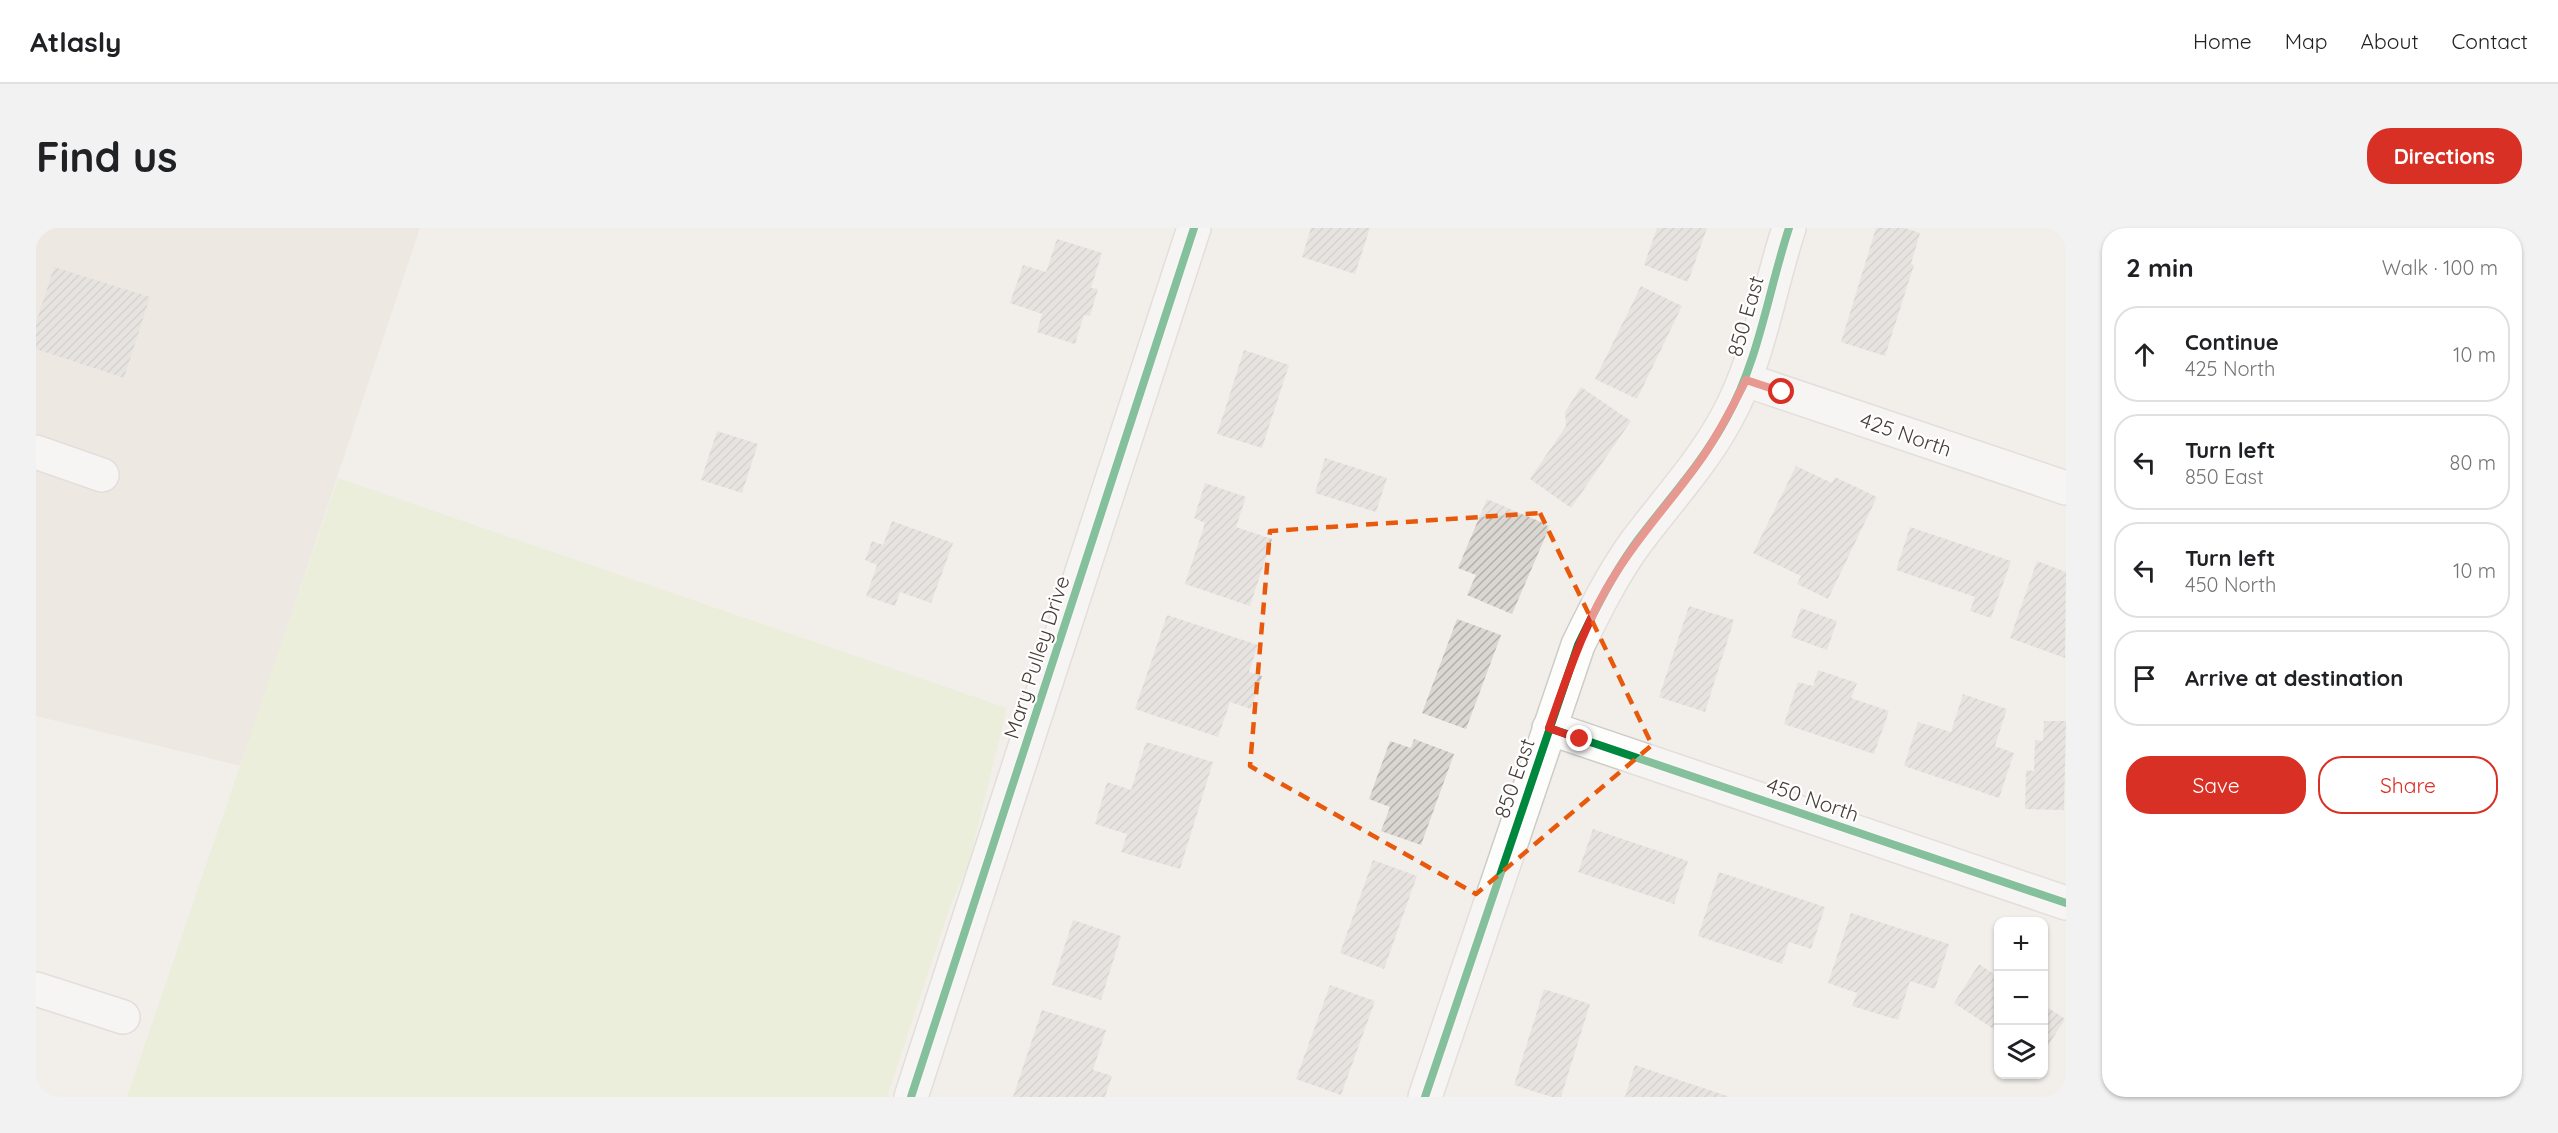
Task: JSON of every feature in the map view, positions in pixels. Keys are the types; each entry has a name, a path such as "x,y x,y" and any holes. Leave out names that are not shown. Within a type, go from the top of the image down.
{"street":[{"name":"Mary Pulley Drive","path":"911,1097 1194,228"},
{"name":"850 East","path":"1425,1097 1578,645 1595,610 1633,547 1703,456 1726,420 1746,380 1789,228"},
{"name":"425 North","path":"1746,380 2066,488"},
{"path":"36,452 102,475"},
{"name":"450 North","path":"1549,728 2066,903"},
{"path":"36,989 123,1017"}],"highlighted area":[{"path":"1540,513 1652,745 1476,894 1250,766 1270,531"}],"shaded area":[{"path":"36,228 420,228 241,766 36,716"}],"green space":[{"path":"338,478 1007,708 969,863 951,904 887,1097 127,1097"}],"building":[{"path":"1311,228 1370,228 1355,274 1302,257"},
{"path":"1657,228 1707,228 1688,282 1644,265"},
{"path":"1876,228 1905,228 1920,233 1911,264 1914,265 1885,356 1841,342"},
{"path":"1057,239 1102,253 1091,288 1098,289 1090,316 1084,315 1075,344 1037,332 1042,314 1010,303 1023,265 1046,272"},
{"path":"54,267 150,297 124,378 36,349 36,323"},
{"path":"1641,286 1682,306 1637,399 1595,379"},
{"path":"1244,350 1289,365 1262,448 1217,434"},
{"path":"1581,387 1631,421 1571,508 1530,479 1566,426 1565,412"},
{"path":"717,431 758,444 742,493 701,480"},
{"path":"1325,458 1387,478 1376,512 1315,493"},
{"path":"1796,466 1832,483 1835,477 1877,497 1828,599 1797,584 1801,576 1753,553"},
{"path":"1205,483 1246,497 1236,527 1272,539 1250,606 1185,584 1205,523 1194,518"},
{"path":"1487,499 1550,526 1512,614 1467,595 1476,575 1458,568"},
{"path":"892,521 953,543 931,603 900,592 895,606 866,596 877,565 865,560 872,541 883,545"},
{"path":"1910,527 2011,561 1991,618 1970,611 1975,597 1896,570"},
{"path":"2037,561 2066,572 2065,658 2010,638"},
{"path":"1689,606 1734,620 1705,712 1659,697"},
{"path":"1801,608 1837,621 1827,650 1791,637"},
{"path":"1167,615 1258,645 1249,672 1262,676 1251,709 1230,702 1218,737 1135,709"},
{"path":"1457,619 1501,635 1466,729 1422,713"},
{"path":"1818,670 1857,683 1851,698 1889,711 1874,754 1784,724 1798,682 1813,686"},
{"path":"1963,694 2007,709 1995,746 2014,753 1999,798 1904,766 1918,722 1951,732"},
{"path":"2044,721 2066,721 2064,810 2025,809 2026,770 2034,771 2035,740 2043,741"},
{"path":"1414,739 1454,754 1421,845 1381,831 1390,807 1369,799 1390,741 1411,748"},
{"path":"1146,742 1213,762 1180,869 1121,852 1127,834 1095,824 1107,782 1131,790"},
{"path":"1593,829 1688,861 1674,904 1578,872"},
{"path":"1373,860 1417,876 1384,969 1340,953"},
{"path":"1719,872 1825,907 1811,949 1789,942 1782,964 1698,936"},
{"path":"1851,913 1949,944 1935,989 1910,981 1898,1020 1852,1006 1857,993 1828,983"},
{"path":"1073,920 1121,936 1101,1000 1052,985"},
{"path":"1979,964 1994,974 1994,1029 1954,1003"},
{"path":"1330,985 1375,1001 1341,1095 1296,1079"},
{"path":"1544,989 1590,1004 1561,1097 1552,1097 1514,1085"},
{"path":"2048,1008 2065,1019 2048,1046"},
{"path":"1042,1010 1106,1030 1093,1070 1112,1076 1105,1097 1013,1097"},
{"path":"1635,1065 1730,1097 1625,1097"}],"cycle path":[{"path":"911,1097 1194,228"},
{"path":"1425,1097 1578,645 1626,557 1694,468 1726,419 1755,350 1789,228"},
{"path":"1549,728 2066,903"}],"route":[{"path":"1580,739 1549,728 1578,645 1614,575 1703,456 1726,420 1746,380 1782,392"}]}
